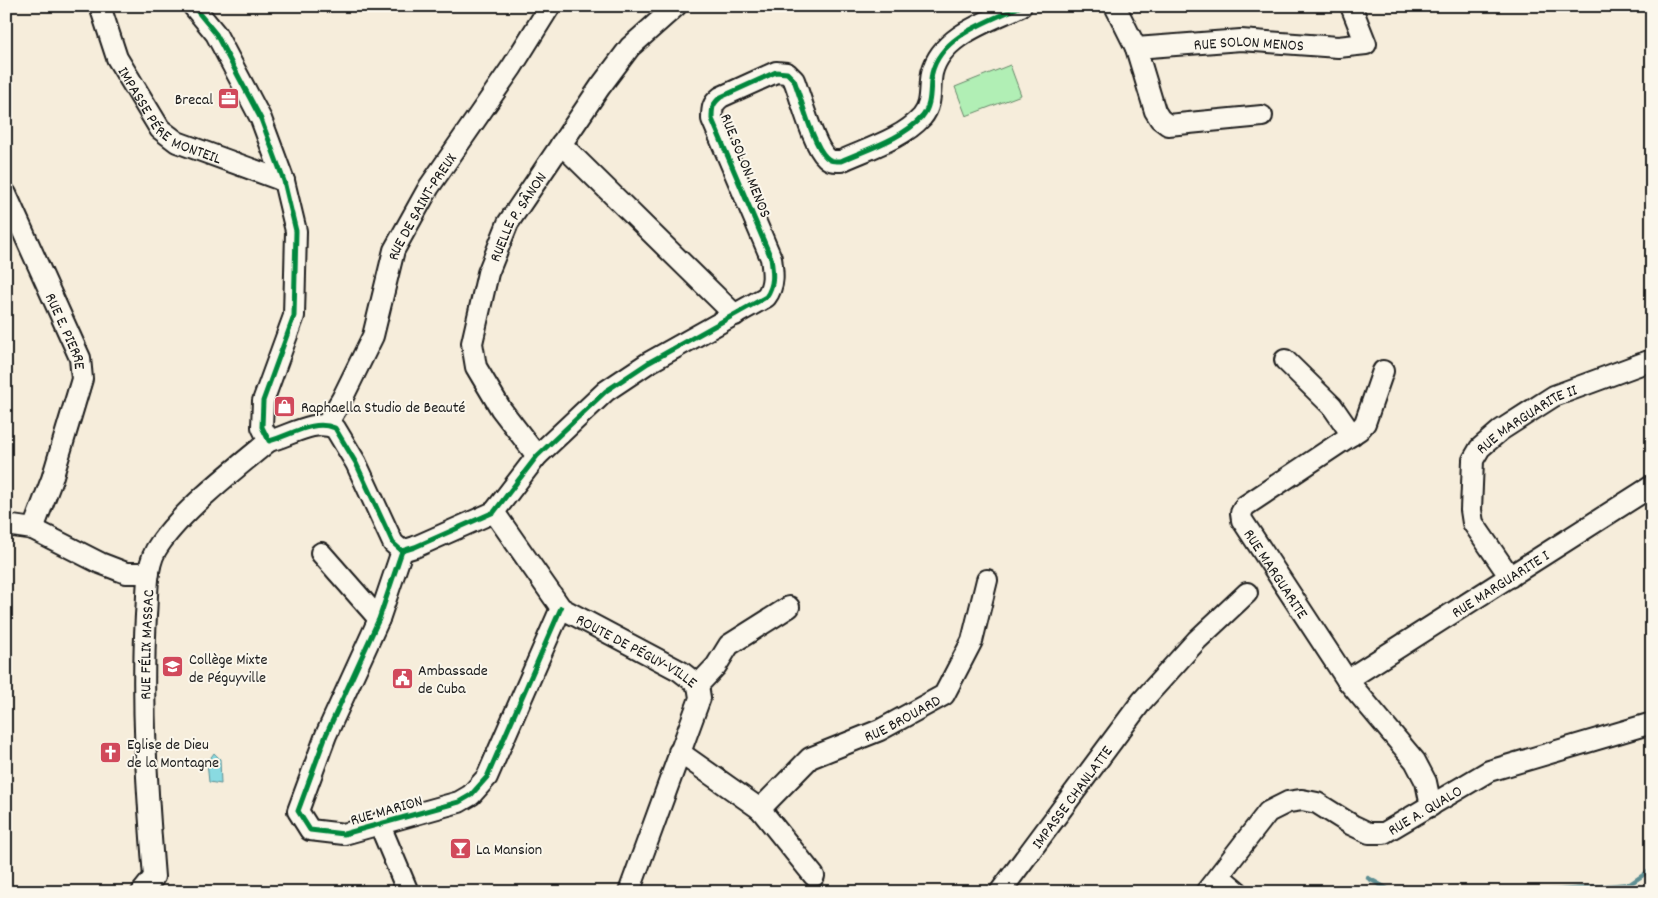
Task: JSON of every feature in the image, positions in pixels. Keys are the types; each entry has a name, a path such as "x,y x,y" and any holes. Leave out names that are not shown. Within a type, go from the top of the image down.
{"street":[{"name":"IMPASSE PÉRE MONTEIL","path":"100,6 117,58 160,129 177,142 284,181"},
{"path":"193,6 216,34 261,119 284,181 296,231 294,316 263,401 262,427 269,441 317,423 335,428 343,439 394,543 402,550 415,547 494,512"},
{"name":"RUE DE SAINT-PREUX","path":"326,424 342,399 373,336 394,250 428,187 512,67 550,6"},
{"name":"RUELLE P. SÂNON","path":"537,456 483,382 476,367 472,343 488,273 508,223 561,144 630,47 676,6"},
{"name":"RUE SOLON MENOS","path":"494,512 537,456 606,391 648,363 766,297 772,290 774,276 771,258 712,119 714,102 776,72 787,73 794,80 819,146 827,158 833,162 841,161 898,135 923,116 931,99 932,73 948,46 970,31 1021,6"},
{"path":"1115,6 1136,48 1155,111 1160,119 1168,125 1262,116"},
{"name":"RUE SOLON MENOS","path":"1136,48 1241,40 1338,47 1366,44 1351,6"},
{"path":"561,144 735,315"},
{"name":"RUE E. PIERRE","path":"6,194 80,358 82,379 52,479 33,529"},
{"path":"1285,360 1332,406 1352,435"},
{"name":"RUE MARGUARITE II","path":"1510,577 1473,524 1471,510 1472,460 1480,448 1501,430 1554,396 1649,361"},
{"name":"RUE MARGUARITE","path":"1383,371 1365,423 1352,435 1245,506 1241,513 1242,520 1347,680 1415,761 1426,782 1431,806"},
{"name":"RUE FÉLIX MASSAC","path":"142,892 154,877 144,755 144,652 149,573 157,546 184,517 269,441"},
{"name":"RUE MARGUARITE I","path":"1347,680 1652,486"},
{"name":"ROUTE DE PÉGUY-VILLE","path":"494,512 561,608 680,671 698,685 700,698 629,892"},
{"path":"6,526 33,529 100,563 126,573 149,573"},
{"name":"RUE MARION","path":"402,550 378,619 326,735 298,811 310,830 344,834 459,802 471,795 487,777 561,608"},
{"path":"321,553 378,619"},
{"name":"RUE BROUARD","path":"760,809 810,758 880,730 944,695 972,641 987,580"},
{"name":"IMPASSE CHANLATTE","path":"1000,892 1142,701 1197,640 1247,593"},
{"path":"698,685 716,666 729,646 789,607"},
{"name":"RUE A. QUALO","path":"1206,892 1268,812 1288,802 1302,800 1316,803 1369,833 1384,833 1489,771 1652,723"},
{"path":"679,752 760,809 787,839 814,876"},
{"path":"379,823 408,892"},
{"path":"1219,876 1238,892"}],"green space":[{"path":"1010,65 1021,95 966,116 955,87"}],"water":[{"path":"214,753 220,759 221,784 209,782 207,763"}],"waterway":[{"path":"1540,892 1630,884 1652,869"},
{"path":"1368,878 1393,892"}],"cycle path":[{"path":"193,6 216,34 261,119 284,181 296,231 294,316 263,401 262,427 269,441 319,425 335,428 356,463 393,543 402,551 494,512 537,456 606,391 648,363 766,297 772,283 771,258 712,119 713,106 721,97 776,72 787,73 794,80 812,132 821,151 830,160 841,161 884,143 914,125 928,107 932,73 937,60 945,49 968,31 1021,6"},
{"path":"402,551 379,619 326,735 298,811 310,830 344,834 459,802 471,795 487,777 561,608"}],"place":[{"name":"Brecal","path":"229,98"},
{"name":"Raphaella Studio de Beauté","path":"285,406"},
{"name":"Collège Mixte de Péguyville","path":"173,667"},
{"name":"Ambassade de Cuba","path":"402,678"},
{"name":"Eglise de Dieu de la Montagne","path":"111,752"},
{"name":"La Mansion","path":"460,848"}]}
